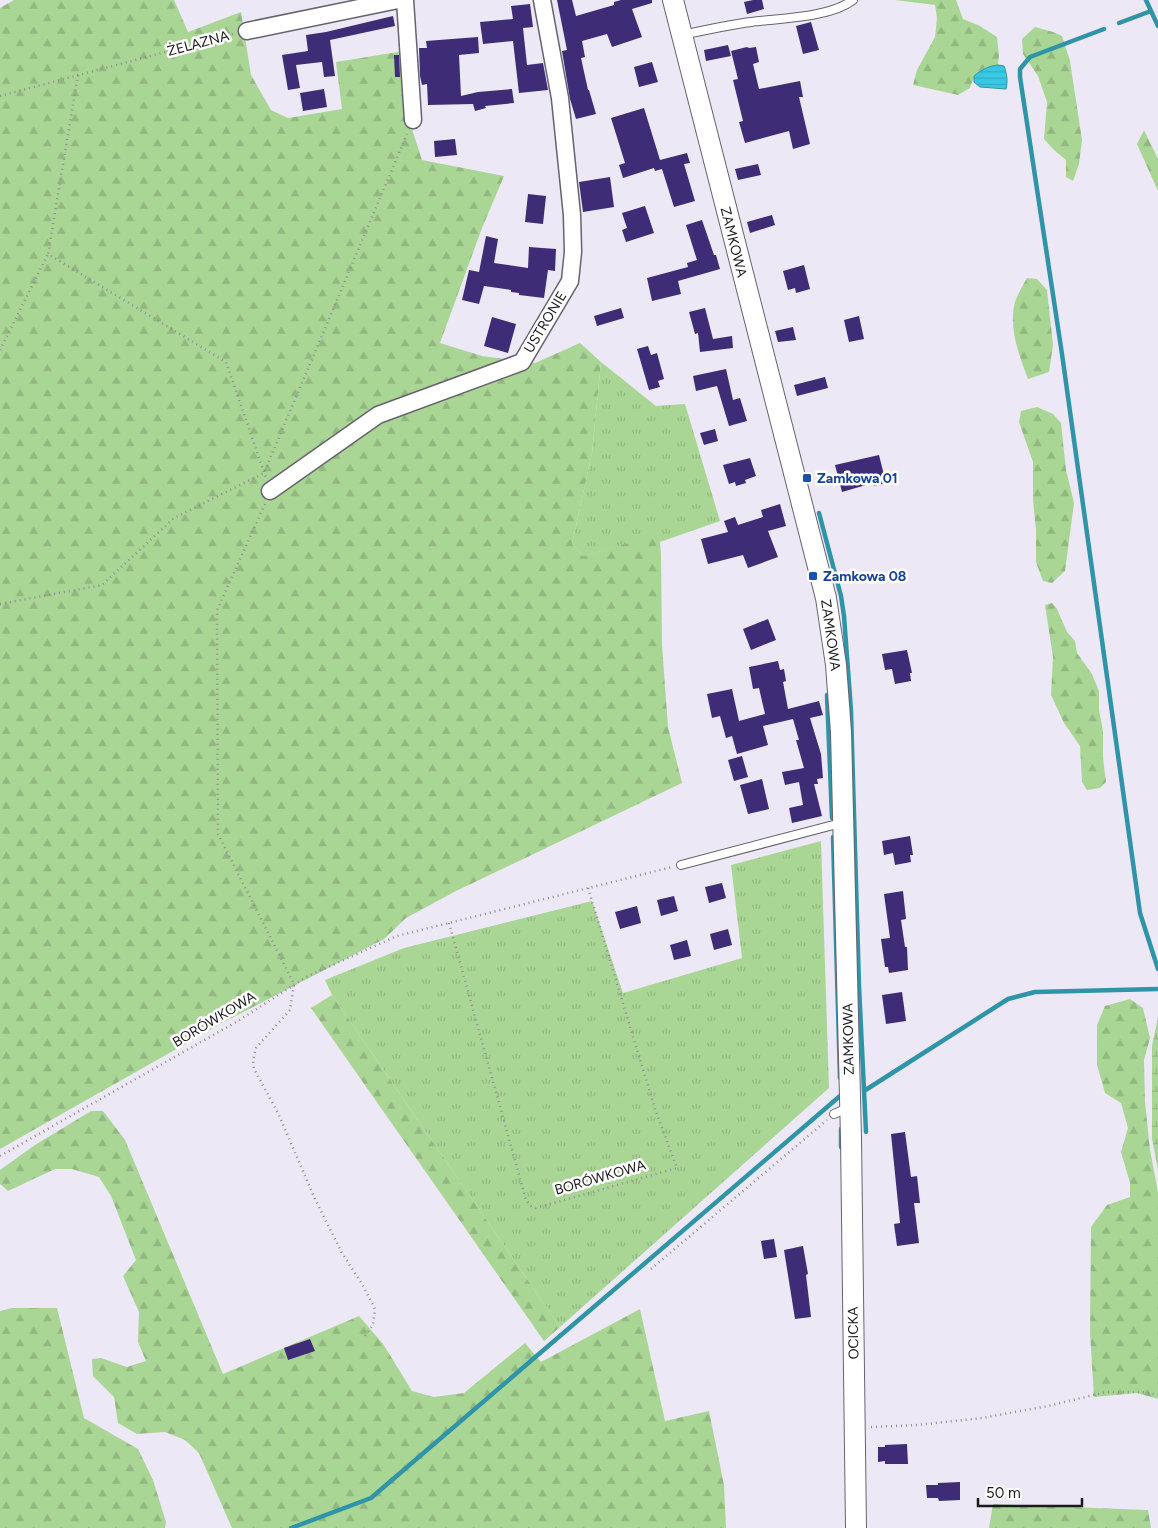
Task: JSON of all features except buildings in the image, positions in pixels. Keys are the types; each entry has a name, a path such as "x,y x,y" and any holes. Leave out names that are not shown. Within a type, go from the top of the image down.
{"street":[{"name":"ŻELAZNA","path":"247,30 398,0"},
{"path":"405,0 413,120"},
{"name":"USTRONIE","path":"270,492 378,415 522,362 570,281 573,243 564,137 560,98 542,0"},
{"name":"ZAMKOWA","path":"673,0 826,598 836,665 841,732 843,823 842,1112 851,1138"},
{"name":"OCICKA","path":"851,1138 856,1528"}],"lane":[{"path":"682,35 742,23 781,20 833,10 853,0"},
{"path":"681,865 843,823"}],"path":[{"name":"ŻELAZNA","path":"0,96 247,30"},
{"path":"0,350 48,254 78,75"},
{"path":"0,604 102,585 174,518 264,473 413,120"},
{"path":"48,254 226,362 270,492 217,610 218,834 294,984 290,1010 256,1048 253,1060 254,1070 278,1113 315,1199 342,1253 375,1309 373,1324 365,1336"},
{"name":"BORÓWKOWA","path":"0,1156 238,1021 306,976 397,936 681,865"},
{"name":"BORÓWKOWA","path":"449,923 526,1200 531,1206 536,1208 677,1168 652,1100 588,888"},
{"path":"651,1268 842,1112"},
{"path":"855,1427 917,1425 982,1418 1048,1406 1106,1392 1141,1392 1158,1395"}],"green space":[{"path":"14,0 174,0 188,32 241,12 251,75 271,110 288,118 342,109 336,62 404,51 410,123 422,160 504,176 482,228 440,343 482,356 535,363 580,343 601,362 592,453 572,544 583,556 657,535 661,554 662,645 668,727 682,783 456,891 406,918 384,939 224,1022 0,1149 0,8"},
{"path":"895,0 956,0 963,19 980,26 997,37 998,65 980,71 974,78 970,88 958,95 913,85 917,70 935,37 937,18 935,5"},
{"path":"1035,27 1062,36 1070,61 1082,140 1079,164 1073,181 1066,177 1066,160 1044,139 1047,102 1038,76 1023,54 1022,39"},
{"path":"1144,130 1158,159 1158,191 1137,144"},
{"path":"1027,278 1037,279 1047,290 1053,345 1049,372 1028,379 1013,329 1016,299"},
{"path":"601,362 656,406 685,404 720,521 660,542 657,536 583,556 572,544 592,453"},
{"path":"1037,407 1053,414 1061,423 1066,470 1074,503 1065,571 1052,583 1043,581 1036,562 1033,462 1019,422 1021,411"},
{"path":"1052,603 1057,609 1067,632 1075,641 1077,653 1092,674 1099,691 1106,782 1100,788 1087,790 1082,782 1080,746 1064,723 1051,695 1053,657 1045,605"},
{"path":"821,841 829,1088 560,1327 332,995 325,980 404,948 592,901 623,993 742,958 731,865"},
{"path":"332,995 560,1327 544,1341 311,1008"},
{"path":"1130,999 1143,1008 1150,1038 1144,1060 1145,1102 1150,1150 1158,1192 1158,1399 1137,1393 1094,1397 1090,1333 1091,1227 1107,1205 1130,1197 1130,1183 1121,1152 1128,1128 1121,1103 1105,1093 1097,1065 1097,1025 1105,1006"},
{"path":"1158,1017 1158,1169 1152,1139 1152,1046"},
{"path":"91,1111 103,1111 125,1140 223,1374 359,1316 383,1344 412,1391 434,1397 464,1393 525,1343 541,1362 640,1309 665,1421 709,1411 724,1485 726,1528 232,1528 199,1453 185,1440 165,1432 137,1434 118,1423 114,1397 93,1376 92,1359 101,1358 127,1367 146,1361 138,1342 139,1312 123,1276 136,1260 111,1196 99,1177 72,1169 55,1169 8,1191 0,1184 0,1170 35,1145"},
{"path":"12,1308 57,1308 84,1418 138,1449 153,1480 166,1522 165,1528 0,1528 0,1311"},
{"path":"993,1504 1148,1510 1151,1528 989,1528"}],"water":[{"path":"1004,66 1005,69 1006,89 980,87 974,82 974,76 979,72 988,67"}],"waterway":[{"path":"1146,0 1158,26"},
{"path":"1119,23 1151,11"},
{"path":"1104,29 1030,57 1020,69 1020,77 1062,354 1140,913 1158,969"},
{"path":"819,513 841,596 844,616 851,711 859,986 866,1132"},
{"path":"827,695 832,818"},
{"path":"833,837 840,1078"},
{"path":"864,1091 1008,999 1035,992 1158,989"},
{"path":"291,1528 371,1498 840,1096"},
{"path":"841,1129 841,1147"}],"place":[{"name":"Zamkowa 01","path":"807,478"},
{"name":"Zamkowa 08","path":"813,576"}]}
